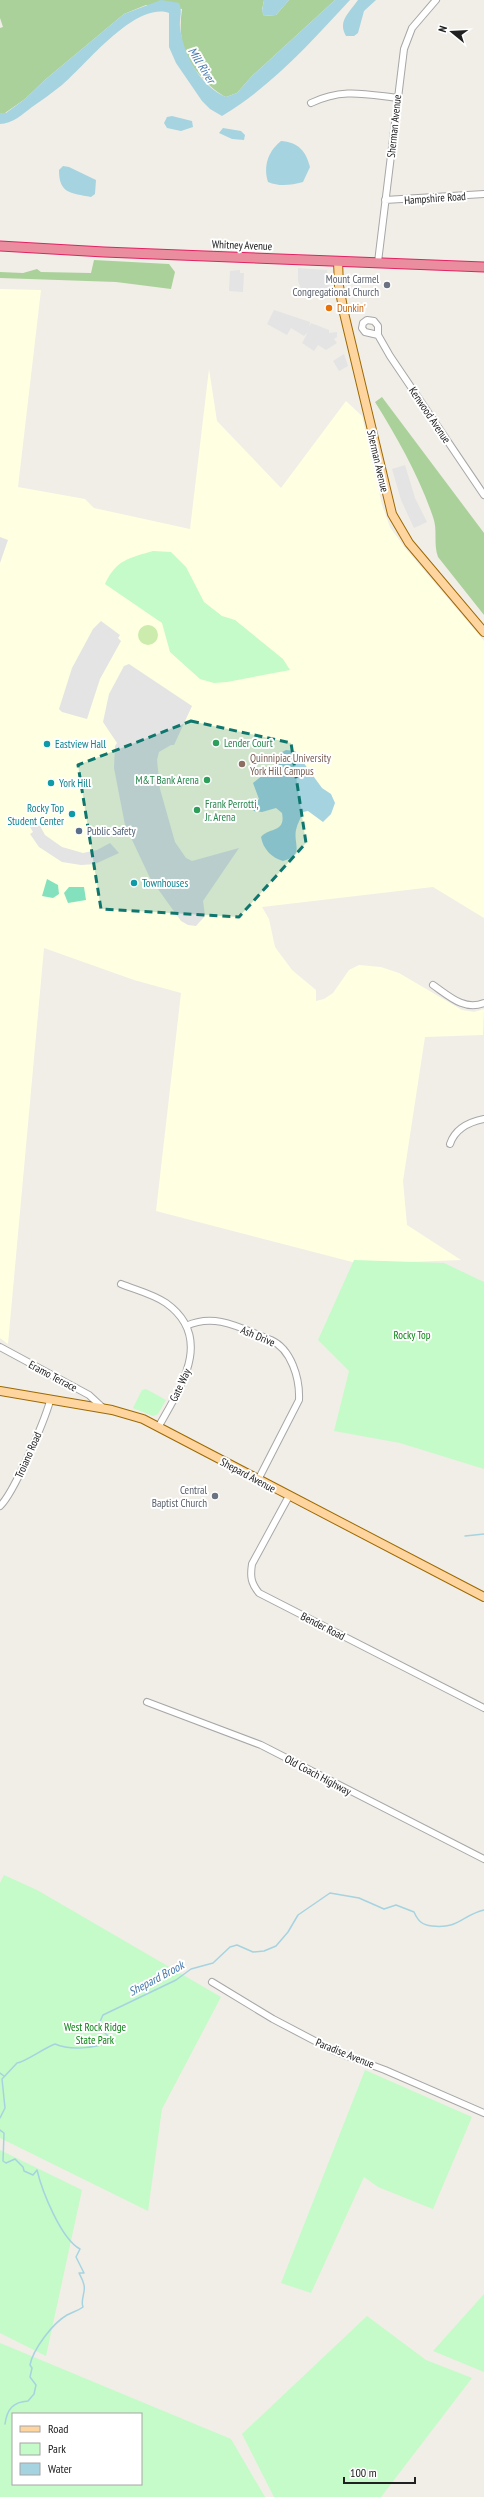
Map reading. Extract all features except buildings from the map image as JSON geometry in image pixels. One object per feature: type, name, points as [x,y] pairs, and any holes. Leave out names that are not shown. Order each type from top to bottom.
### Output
[{"type":"highway","name":"Whitney Avenue","points":[[0,246],[104,252],[484,267]]},
{"type":"main road","name":"Sherman Avenue","points":[[338,261],[339,286],[387,499],[397,524],[421,558],[484,632]]},
{"type":"main road","name":"Shepard Avenue","points":[[0,1391],[50,1401],[103,1408],[131,1414],[159,1426],[258,1480],[484,1597]]},
{"type":"street","name":"Sherman Avenue","points":[[378,262],[402,59],[408,37],[420,16],[436,0]]},
{"type":"street","points":[[310,104],[335,94],[346,92],[398,98]]},
{"type":"street","name":"Hampshire Road","points":[[385,200],[484,194]]},
{"type":"street","name":"Kenwood Avenue","points":[[378,335],[390,356],[484,494]]},
{"type":"street","points":[[433,985],[467,1006],[484,1003]]},
{"type":"street","points":[[450,1144],[458,1131],[470,1124],[484,1119]]},
{"type":"street","name":"Gate Way","points":[[121,1284],[167,1303],[186,1326],[191,1341],[190,1363],[159,1426]]},
{"type":"street","name":"Ash Drive","points":[[186,1326],[202,1320],[219,1321],[278,1343],[287,1354],[299,1391],[298,1400],[258,1480]]},
{"type":"street","name":"Eramo Terrace","points":[[0,1347],[89,1395],[103,1408]]},
{"type":"street","name":"Troiano Road","points":[[0,1506],[10,1494],[50,1401]]},
{"type":"street","name":"Bender Road","points":[[289,1496],[252,1564],[250,1574],[252,1585],[259,1593],[484,1708]]},
{"type":"street","name":"Old Coach Highway","points":[[147,1702],[261,1745],[484,1859]]},
{"type":"street","name":"Paradise Avenue","points":[[212,1982],[273,2019],[334,2051],[385,2070],[484,2113]]},
{"type":"highlighted area","points":[[191,721],[291,743],[306,843],[239,917],[101,909],[78,765]]},
{"type":"shaded area","points":[[298,268],[327,270],[331,295],[312,294],[302,291],[298,281]]},
{"type":"shaded area","points":[[240,270],[240,273],[244,273],[243,292],[229,291],[230,271]]},
{"type":"shaded area","name":"Quinnipiac University York Hill Campus","points":[[0,289],[41,290],[18,487],[85,499],[94,508],[190,529],[209,369],[217,421],[281,488],[346,401],[362,416],[382,505],[390,527],[405,548],[484,641],[484,918],[433,887],[262,907],[269,919],[275,947],[292,970],[316,990],[316,1001],[324,999],[333,993],[349,970],[359,965],[381,967],[399,973],[462,1010],[474,1012],[484,1009],[483,1035],[425,1037],[403,1181],[407,1225],[461,1260],[360,1264],[156,1211],[181,993],[134,980],[44,948],[8,1344],[0,1338]]},
{"type":"shaded area","points":[[274,310],[310,322],[309,327],[311,323],[329,330],[329,333],[337,332],[337,337],[334,339],[337,343],[326,350],[318,345],[314,351],[302,343],[308,332],[304,336],[291,328],[287,335],[267,324]]},
{"type":"shaded area","points":[[344,354],[348,366],[339,371],[333,361]]},
{"type":"shaded area","points":[[405,465],[415,498],[427,522],[414,528],[401,500],[392,469]]},
{"type":"shaded area","points":[[0,537],[8,540],[0,563]]},
{"type":"shaded area","points":[[101,621],[120,635],[118,638],[121,641],[100,679],[87,719],[62,712],[59,709],[72,668],[93,629]]},
{"type":"shaded area","points":[[129,664],[192,706],[174,745],[171,745],[159,752],[157,760],[160,789],[175,842],[186,858],[192,861],[239,848],[203,901],[205,916],[196,926],[188,925],[181,921],[150,878],[125,825],[114,768],[115,746],[117,743],[103,722],[109,694],[124,666]]},
{"type":"shaded area","points":[[38,822],[45,835],[62,847],[83,853],[97,850],[110,843],[119,853],[95,864],[81,865],[62,862],[39,847],[30,834],[33,832],[30,827]]},
{"type":"green space","points":[[0,0],[264,0],[262,10],[264,16],[276,15],[289,0],[335,0],[252,76],[237,93],[226,97],[220,94],[201,77],[186,55],[181,34],[182,9],[146,5],[124,14],[46,79],[25,99],[5,113],[0,113],[0,28],[3,27],[0,18]]},
{"type":"green space","points":[[94,260],[169,264],[175,272],[171,289],[116,282],[0,278],[0,272],[23,273],[37,269],[41,272],[91,273]]},
{"type":"green space","points":[[382,397],[484,533],[484,615],[438,557],[433,517],[407,458],[375,402]]},
{"type":"green space","points":[[153,551],[171,552],[186,567],[204,602],[222,616],[235,620],[283,659],[290,670],[227,682],[214,683],[200,679],[170,652],[162,623],[105,584],[109,576],[124,561]]},
{"type":"green space","points":[[148,625],[155,628],[158,635],[155,642],[148,645],[141,642],[138,635],[141,628]]},
{"type":"green space","points":[[47,879],[58,885],[59,894],[53,898],[42,896]]},
{"type":"green space","points":[[69,887],[84,887],[86,900],[68,903],[64,893]]},
{"type":"green space","name":"Rocky Top","points":[[354,1260],[444,1263],[484,1282],[484,1469],[400,1443],[334,1431],[349,1371],[318,1340]]},
{"type":"green space","points":[[146,1389],[166,1400],[158,1414],[153,1416],[133,1408],[142,1390]]},
{"type":"green space","name":"West Rock Ridge State Park","points":[[4,1875],[37,1890],[221,1997],[162,2109],[148,2211],[0,2138],[0,1883]]},
{"type":"green space","points":[[365,2070],[472,2117],[433,2209],[378,2187],[364,2177],[311,2293],[281,2283]]},
{"type":"green space","points":[[0,2150],[82,2190],[46,2356],[0,2333]]},
{"type":"green space","points":[[484,2294],[484,2372],[433,2351]]},
{"type":"green space","points":[[367,2316],[426,2360],[472,2378],[381,2497],[274,2497],[242,2434]]},
{"type":"green space","points":[[0,2343],[231,2439],[265,2497],[0,2497]]},
{"type":"water","points":[[161,0],[179,3],[181,9],[180,24],[182,37],[194,68],[208,85],[226,97],[237,93],[252,76],[335,0],[350,0],[306,47],[274,77],[258,91],[222,116],[210,109],[202,101],[176,63],[169,47],[169,13],[156,12],[141,17],[126,25],[111,37],[58,88],[17,118],[4,124],[0,124],[0,113],[6,113],[25,99],[46,79],[124,14]]},
{"type":"water","points":[[264,0],[289,0],[276,15],[264,16],[262,11]]},
{"type":"water","points":[[358,0],[376,0],[364,11],[358,33],[354,36],[346,36],[343,26],[344,21]]},
{"type":"water","points":[[172,116],[192,121],[193,127],[181,131],[167,128],[164,123],[167,117]]},
{"type":"water","points":[[223,128],[241,131],[245,135],[244,140],[232,139],[219,133]]},
{"type":"water","points":[[281,141],[297,145],[304,152],[310,167],[303,182],[277,185],[268,182],[266,165],[270,154]]},
{"type":"water","points":[[63,166],[69,167],[96,180],[95,194],[91,197],[72,193],[64,188],[61,184],[59,170]]},
{"type":"water","points":[[286,750],[295,751],[322,788],[331,794],[335,803],[331,814],[323,822],[308,811],[303,812],[295,835],[297,848],[296,852],[290,859],[283,861],[275,858],[266,849],[261,837],[282,824],[282,813],[276,808],[262,812],[254,811],[251,807],[259,799],[253,783],[280,761],[282,752]]},
{"type":"waterway","points":[[465,1536],[484,1534]]},
{"type":"waterway","name":"Shepard Brook","points":[[0,2118],[5,2108],[2,2079],[17,2063],[55,2044],[82,2048],[110,2042],[108,2036],[98,2026],[103,2015],[176,1980],[191,1969],[213,1963],[230,1947],[237,1945],[253,1952],[264,1951],[276,1946],[288,1932],[298,1915],[330,1893],[359,1898],[384,1909],[396,1905],[414,1912],[421,1922],[432,1926],[455,1924],[477,1912],[484,1910]]},
{"type":"waterway","name":"Shepard Brook","points":[[0,2073],[4,2076]]},
{"type":"waterway","name":"Shepard Brook","points":[[0,2130],[4,2133],[3,2161],[6,2163],[15,2159],[23,2167],[24,2171],[33,2175],[37,2170],[53,2214],[66,2235],[73,2244],[80,2249],[76,2257],[84,2273],[79,2273],[84,2288],[82,2302],[83,2307],[67,2315],[56,2324],[39,2344],[30,2365],[32,2368],[30,2377],[36,2385],[34,2394],[28,2401],[18,2403],[9,2410],[5,2424]]},
{"type":"place","name":"Mount Carmel Congregational Church","points":[[387,285]]},
{"type":"place","name":"Dunkin'","points":[[329,308]]},
{"type":"place","name":"Lender Court","points":[[216,743]]},
{"type":"place","name":"Eastview Hall","points":[[47,744]]},
{"type":"place","name":"Quinnipiac University York Hill Campus","points":[[242,764]]},
{"type":"place","name":"M&T Bank Arena","points":[[207,780]]},
{"type":"place","name":"York Hill","points":[[51,783]]},
{"type":"place","name":"Frank Perrotti, Jr. Arena","points":[[197,810]]},
{"type":"place","name":"Rocky Top Student Center","points":[[72,814]]},
{"type":"place","name":"Public Safety","points":[[79,831]]},
{"type":"place","name":"Townhouses","points":[[134,883]]},
{"type":"place","name":"Central Baptist Church","points":[[215,1496]]},
{"type":"water label","name":"Mill River","points":[[202,65]]}]
